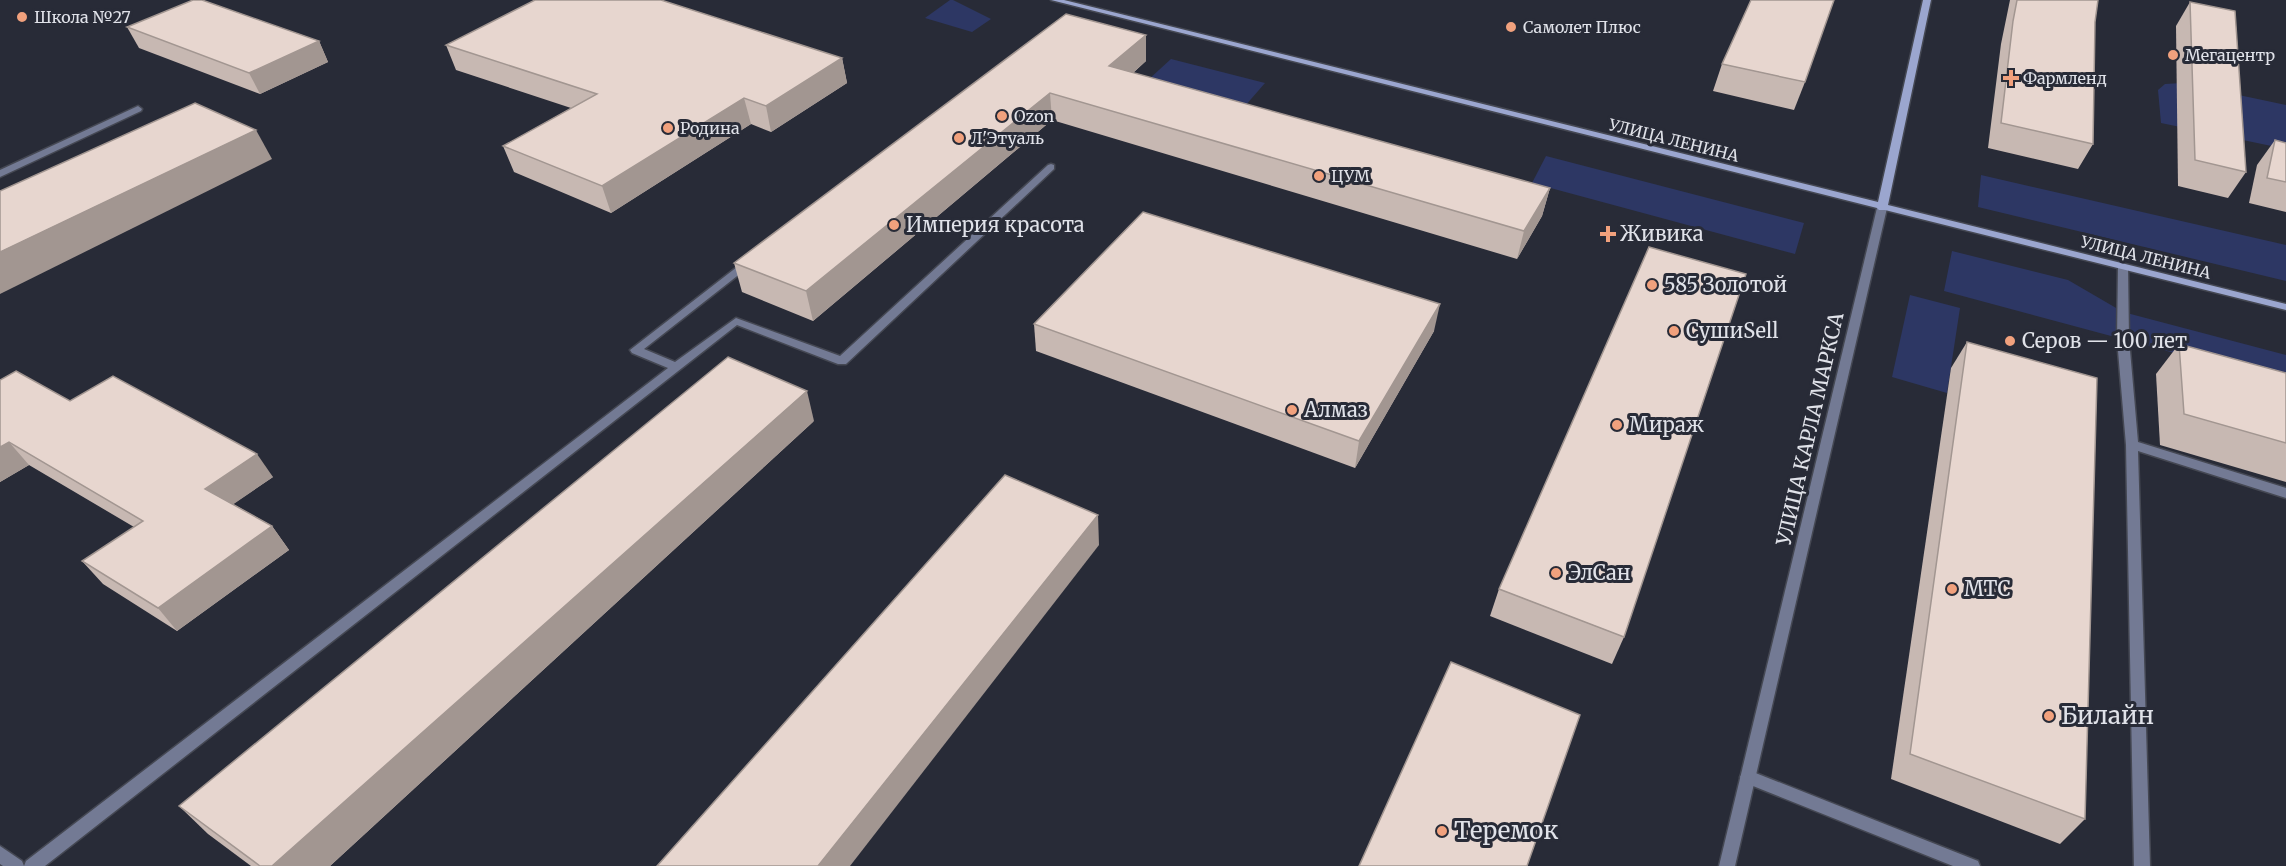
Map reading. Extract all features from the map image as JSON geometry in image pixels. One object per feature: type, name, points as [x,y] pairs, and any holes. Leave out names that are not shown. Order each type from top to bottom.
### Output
[{"type":"main road","name":"УЛИЦА ЛЕНИНА","points":[[1055,0],[2286,307]]},
{"type":"main road","name":"УЛИЦА КАРЛА МАРКСА","points":[[1882,208],[1927,0]]},
{"type":"street","points":[[0,174],[138,109]]},
{"type":"street","points":[[32,866],[736,321],[842,361],[1051,167]]},
{"type":"street","name":"УЛИЦА КАРЛА МАРКСА","points":[[1727,866],[1882,208]]},
{"type":"street","points":[[676,367],[636,350],[757,256]]},
{"type":"street","points":[[2123,267],[2123,339],[2132,445],[2142,866]]},
{"type":"street","points":[[2132,445],[2286,493]]},
{"type":"street","points":[[1748,777],[1972,866]]},
{"type":"street","points":[[0,854],[16,866]]},
{"type":"shaded area","points":[[950,0],[991,19],[972,32],[925,18]]},
{"type":"shaded area","points":[[1171,59],[1265,83],[1245,106],[1148,80]]},
{"type":"shaded area","points":[[2182,83],[2286,105],[2286,149],[2161,123],[2158,90],[2165,84]]},
{"type":"shaded area","points":[[1546,156],[1804,223],[1795,254],[1532,183]]},
{"type":"shaded area","points":[[1981,175],[2286,245],[2286,281],[1978,207]]},
{"type":"shaded area","points":[[1952,251],[2068,280],[2123,312],[2286,355],[2286,383],[1944,291]]},
{"type":"shaded area","points":[[1910,295],[1960,308],[1947,393],[1892,377]]},
{"type":"building","points":[[193,0],[202,0],[319,41],[249,73],[127,27]]},
{"type":"building","points":[[535,0],[661,0],[842,58],[766,106],[744,98],[602,186],[503,146],[597,94],[446,45]]},
{"type":"building","points":[[1751,0],[1834,0],[1805,82],[1722,64]]},
{"type":"building","points":[[2017,0],[2098,0],[2095,22],[2093,144],[2001,123]]},
{"type":"building","points":[[2190,2],[2235,11],[2246,172],[2195,160]]},
{"type":"building","points":[[1066,14],[1146,35],[1109,66],[1550,188],[1524,231],[1050,93],[806,291],[734,263]]},
{"type":"building","points":[[195,103],[256,130],[0,252],[0,191]]},
{"type":"building","points":[[2275,140],[2286,143],[2286,182],[2267,178]]},
{"type":"building","name":"Алмаз","points":[[1143,212],[1440,304],[1359,441],[1034,324]]},
{"type":"building","points":[[1649,247],[1746,274],[1624,637],[1499,589]]},
{"type":"building","points":[[1967,342],[2097,378],[2085,819],[1910,754]]},
{"type":"building","points":[[2179,344],[2286,373],[2286,443],[2184,414]]},
{"type":"building","points":[[728,357],[807,391],[272,866],[260,866],[179,806]]},
{"type":"building","points":[[16,371],[70,401],[113,376],[257,454],[205,489],[272,526],[158,608],[82,561],[143,521],[9,442],[0,447],[0,380]]},
{"type":"building","points":[[1005,475],[1098,515],[818,866],[657,866]]},
{"type":"building","points":[[1451,662],[1580,715],[1527,866],[1359,866]]},
{"type":"place","name":"Школа №27","points":[[22,17]]},
{"type":"place","name":"Самолет Плюс","points":[[1511,27]]},
{"type":"place","name":"Мегацентр","points":[[2173,55]]},
{"type":"place","name":"Фармленд","points":[[2011,78]]},
{"type":"place","name":"Ozon","points":[[1002,116]]},
{"type":"place","name":"Родина","points":[[668,128]]},
{"type":"place","name":"Л'Этуаль","points":[[959,138]]},
{"type":"place","name":"ЦУМ","points":[[1319,176]]},
{"type":"place","name":"Империя красота","points":[[894,225]]},
{"type":"place","name":"Живика","points":[[1608,234]]},
{"type":"place","name":"585 Золотой","points":[[1652,285]]},
{"type":"place","name":"СушиSell","points":[[1674,331]]},
{"type":"place","name":"Серов — 100 лет","points":[[2010,341]]},
{"type":"place","name":"Алмаз","points":[[1292,410]]},
{"type":"place","name":"Мираж","points":[[1617,425]]},
{"type":"place","name":"ЭлСан","points":[[1556,573]]},
{"type":"place","name":"МТС","points":[[1952,589]]},
{"type":"place","name":"Билайн","points":[[2049,716]]},
{"type":"place","name":"Теремок","points":[[1442,831]]}]
